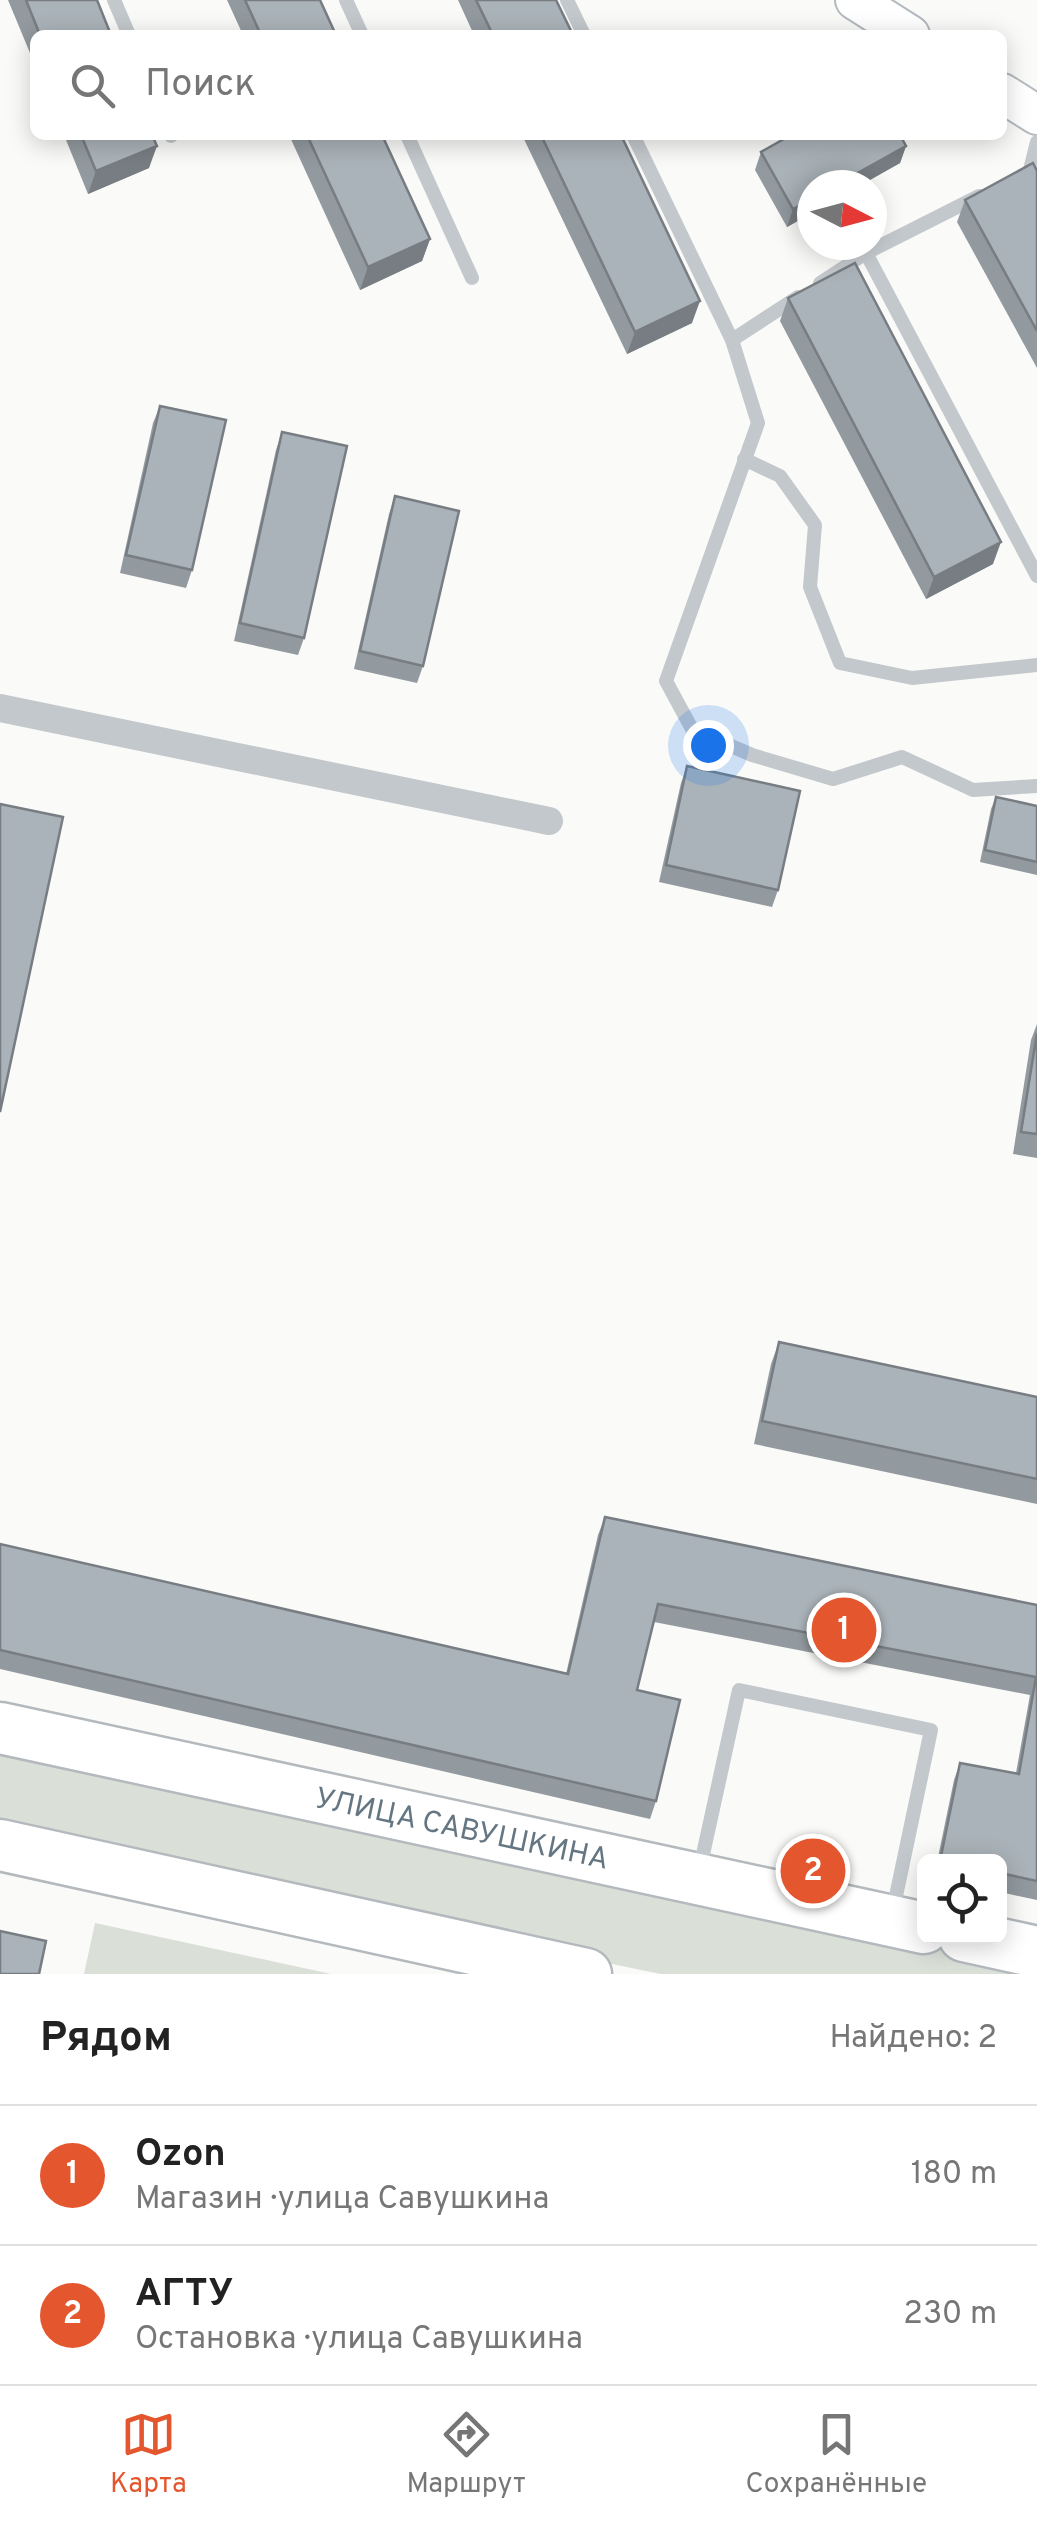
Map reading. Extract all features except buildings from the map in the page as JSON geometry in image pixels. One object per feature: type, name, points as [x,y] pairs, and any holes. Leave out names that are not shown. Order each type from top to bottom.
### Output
[{"type":"highway","name":"УЛИЦА САВУШКИНА","points":[[0,1728],[907,1924]]},
{"type":"highway","points":[[0,1845],[586,1974]]},
{"type":"highway","points":[[1000,1944],[1037,1952]]},
{"type":"street","points":[[855,0],[902,30]]},
{"type":"street","points":[[1007,96],[1037,116]]},
{"type":"street","points":[[0,708],[549,822]]},
{"type":"lane","points":[[114,0],[127,30]]},
{"type":"lane","points":[[346,0],[360,30]]},
{"type":"lane","points":[[568,0],[582,30]]},
{"type":"lane","points":[[410,140],[472,278]]},
{"type":"lane","points":[[635,140],[732,340],[758,423],[666,681],[692,729],[752,755],[833,779],[902,757],[973,790],[1037,786]]},
{"type":"lane","points":[[1013,178],[1033,175],[1037,142]]},
{"type":"lane","points":[[887,242],[997,186]]},
{"type":"lane","points":[[732,340],[855,260]]},
{"type":"lane","points":[[870,260],[1037,576]]},
{"type":"lane","points":[[744,459],[780,476],[815,525],[810,587],[840,663],[912,678],[1037,665]]},
{"type":"lane","points":[[697,1879],[740,1690],[932,1730],[907,1924]]},
{"type":"shaded area","points":[[0,1730],[917,1931],[917,1944],[954,1944],[1037,1974],[661,1974],[0,1839]]},
{"type":"shaded area","points":[[95,1923],[331,1974],[84,1974]]},
{"type":"place","name":"Ozon","points":[[844,1630]]},
{"type":"place","name":"АГТУ","points":[[813,1871]]}]
